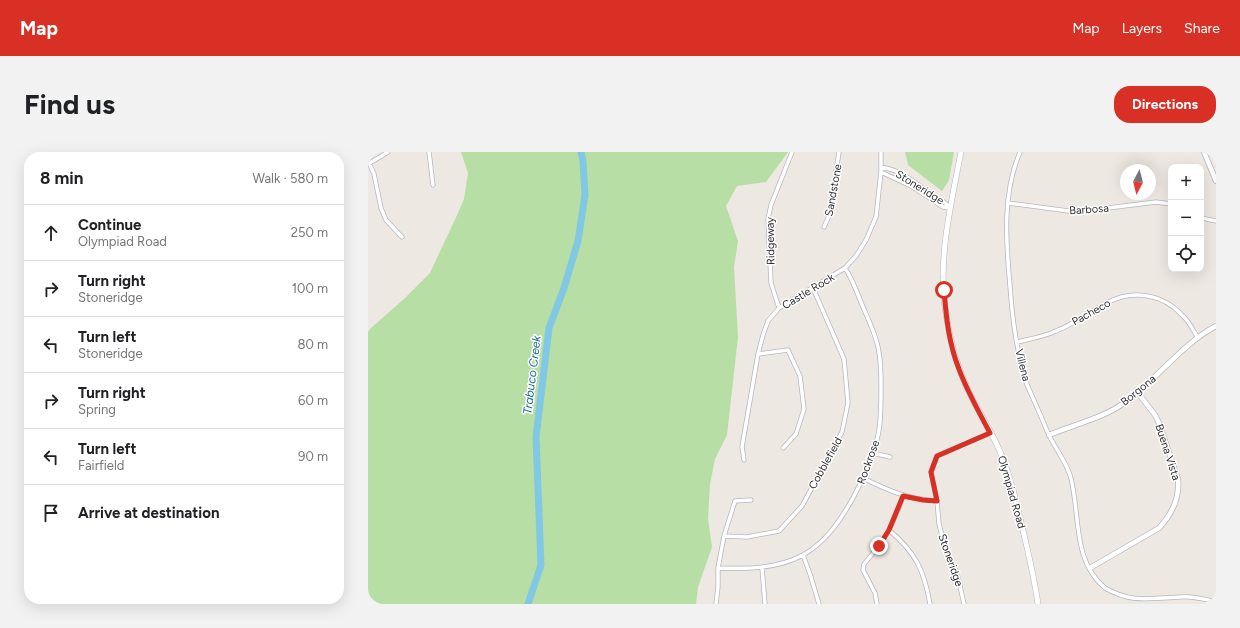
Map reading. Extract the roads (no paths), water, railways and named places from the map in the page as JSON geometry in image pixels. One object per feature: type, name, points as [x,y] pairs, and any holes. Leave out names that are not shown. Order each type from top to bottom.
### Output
[{"type":"main road","name":"Olympiad Road","points":[[961,152],[950,208],[944,252],[945,312],[951,345],[959,369],[969,393],[1001,452],[1009,474],[1034,576],[1038,604]]},
{"type":"street","points":[[388,152],[368,164],[374,174],[381,208],[386,220],[402,237]]},
{"type":"street","points":[[429,152],[433,185]]},
{"type":"street","name":"Ridgeway","points":[[779,308],[771,283],[768,219],[792,152]]},
{"type":"street","name":"Sandstone","points":[[824,227],[829,216],[839,152]]},
{"type":"street","name":"Castle Rock","points":[[744,460],[742,447],[762,334],[768,321],[779,308],[845,268],[856,256],[866,240],[876,217],[881,170],[881,152]]},
{"type":"street","name":"Villena","points":[[1020,152],[1014,169],[1008,203],[1006,230],[1013,319],[1026,382],[1049,435],[1069,474],[1080,543],[1085,557],[1100,583],[1117,596],[1130,601],[1143,602],[1180,597],[1196,598],[1216,602]]},
{"type":"street","points":[[1204,152],[1216,181]]},
{"type":"street","name":"Stoneridge","points":[[881,170],[896,171],[903,174],[935,197],[945,202],[950,208]]},
{"type":"street","name":"Stoneridge","points":[[881,170],[911,186],[943,207],[950,208]]},
{"type":"street","points":[[894,178],[896,171]]},
{"type":"street","points":[[933,201],[935,197]]},
{"type":"street","name":"Barbosa","points":[[1008,203],[1076,212],[1148,203],[1168,204]]},
{"type":"street","points":[[1204,218],[1216,221]]},
{"type":"street","name":"Rockrose","points":[[718,568],[762,568],[783,563],[803,555],[824,540],[834,529],[864,478],[873,453],[880,423],[880,356],[872,328],[851,277],[845,268]]},
{"type":"street","name":"Cobblefield","points":[[724,536],[747,537],[779,531],[802,506],[842,432],[848,402],[844,359],[813,288]]},
{"type":"street","name":"Pacheco","points":[[1017,342],[1056,331],[1107,302],[1123,296],[1133,295],[1155,297],[1170,304],[1184,316],[1198,338]]},
{"type":"street","name":"Borgona","points":[[1049,435],[1113,410],[1138,393],[1198,338],[1216,326]]},
{"type":"street","points":[[758,354],[788,350],[800,376],[804,409],[796,434],[783,448]]},
{"type":"street","name":"Buena Vista","points":[[1090,568],[1159,528],[1168,519],[1178,498],[1178,479],[1162,431],[1155,415],[1138,393]]},
{"type":"street","name":"Stoneridge","points":[[964,604],[958,573],[945,547],[939,524],[937,501],[931,472],[937,456],[990,433]]},
{"type":"street","points":[[873,453],[890,457]]},
{"type":"street","points":[[864,478],[903,496],[937,501]]},
{"type":"street","points":[[877,604],[875,593],[863,570],[864,564],[879,546],[889,530],[903,496]]},
{"type":"street","points":[[716,604],[718,568],[724,536],[735,501],[752,500]]},
{"type":"street","points":[[889,530],[906,545],[914,556],[924,575],[928,588],[930,604]]},
{"type":"street","points":[[803,555],[819,604]]},
{"type":"street","points":[[762,568],[765,604]]},
{"type":"waterway","name":"Trabuco Creek","points":[[528,604],[541,565],[536,437],[549,328],[564,288],[578,241],[585,195],[581,152]]}]
